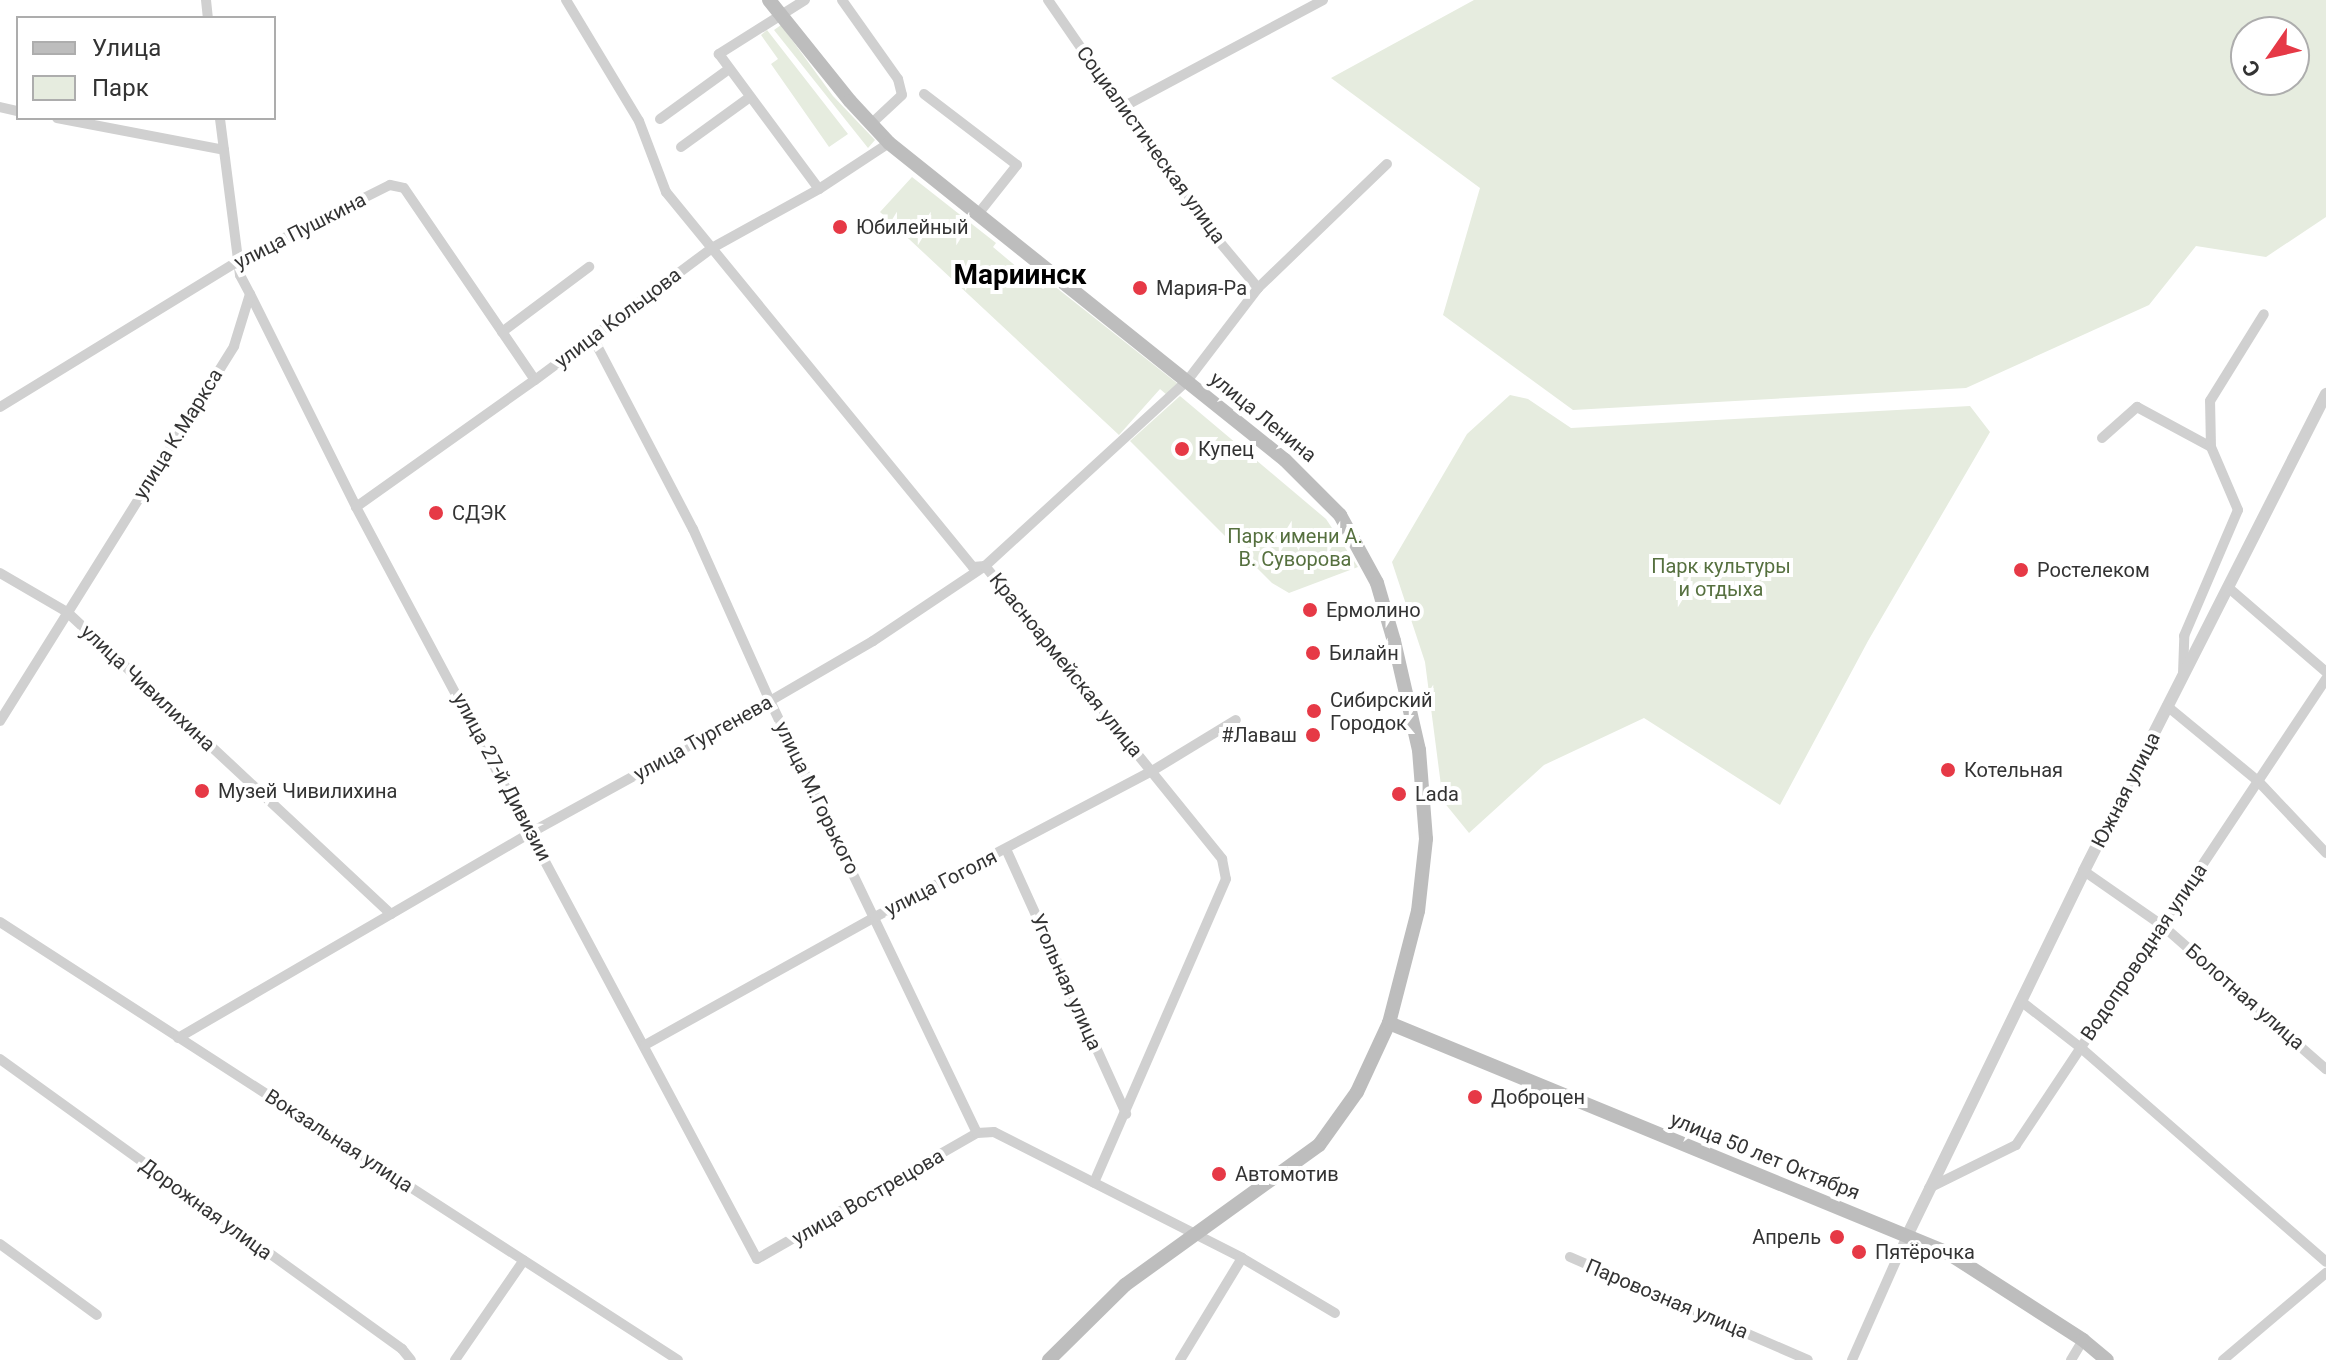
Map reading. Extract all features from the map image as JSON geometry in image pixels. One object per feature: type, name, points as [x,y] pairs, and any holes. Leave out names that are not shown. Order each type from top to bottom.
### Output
[{"type":"main road","name":"улица Ленина","points":[[769,0],[889,143],[1312,484],[1340,515],[1362,550],[1381,596],[1419,750],[1426,839],[1418,911],[1389,1023],[1357,1092],[1319,1145],[1125,1285],[1049,1360]]},
{"type":"main road","name":"улица 50 лет Октября","points":[[1389,1023],[1948,1253],[2083,1340],[2107,1360]]},
{"type":"street","name":"Красноармейская улица","points":[[566,0],[639,121],[666,192],[973,567],[985,566],[1222,859],[1226,879],[1094,1183]]},
{"type":"street","points":[[805,0],[719,54],[819,189]]},
{"type":"street","points":[[842,0],[898,79],[902,95],[871,124]]},
{"type":"street","name":"Социалистическая улица","points":[[1048,0],[1192,209],[1258,288]]},
{"type":"street","points":[[1121,108],[1323,0]]},
{"type":"street","points":[[660,119],[729,69]]},
{"type":"street","points":[[924,94],[1017,165],[978,214]]},
{"type":"street","points":[[681,147],[750,97]]},
{"type":"street","points":[[67,120],[224,150]]},
{"type":"street","points":[[220,120],[240,275],[250,294]]},
{"type":"street","name":"улица Кольцова","points":[[356,507],[535,380],[712,248],[819,189],[889,143]]},
{"type":"street","name":"улица Тургенева","points":[[178,1038],[532,832],[873,641],[985,566],[1187,381],[1258,288],[1387,164]]},
{"type":"street","name":"улица Пушкина","points":[[0,407],[238,261],[390,185],[404,188],[535,380]]},
{"type":"street","points":[[502,332],[589,267]]},
{"type":"street","name":"улица 27-й Дивизии","points":[[250,294],[356,507],[757,1259]]},
{"type":"street","name":"улица К.Маркса","points":[[0,721],[234,346],[250,294]]},
{"type":"street","points":[[2183,674],[2184,636],[2238,510],[2211,447],[2210,401],[2264,314]]},
{"type":"street","name":"улица М.Горького","points":[[592,336],[693,529],[770,701],[977,1133]]},
{"type":"street","name":"Южная улица","points":[[1907,1236],[2084,871],[2183,674],[2230,589],[2326,394]]},
{"type":"street","points":[[2102,438],[2137,407],[2211,447]]},
{"type":"street","name":"улица Чивилихина","points":[[0,573],[67,612],[391,914]]},
{"type":"street","points":[[2230,589],[2326,672]]},
{"type":"street","name":"Водопроводная улица","points":[[1929,1188],[2016,1145],[2326,679]]},
{"type":"street","points":[[2167,706],[2258,781],[2326,853]]},
{"type":"street","name":"улица Гоголя","points":[[645,1045],[875,917],[1152,771],[1236,720]]},
{"type":"street","name":"Угольная улица","points":[[1006,849],[1126,1114]]},
{"type":"street","name":"Болотная улица","points":[[2084,871],[2163,926],[2326,1069]]},
{"type":"street","name":"Вокзальная улица","points":[[0,922],[678,1360]]},
{"type":"street","points":[[2022,1002],[2081,1048],[2326,1262]]},
{"type":"street","name":"Дорожная улица","points":[[0,1059],[402,1349],[411,1360]]},
{"type":"street","points":[[977,1133],[994,1132],[1242,1258],[1335,1313]]},
{"type":"street","name":"улица Вострецова","points":[[757,1259],[977,1133]]},
{"type":"street","points":[[1852,1360],[1907,1236]]},
{"type":"street","points":[[0,1244],[97,1315]]},
{"type":"street","name":"Паровозная улица","points":[[1570,1257],[1808,1360]]},
{"type":"street","points":[[1180,1360],[1242,1258]]},
{"type":"street","points":[[455,1360],[524,1260]]},
{"type":"street","points":[[2223,1360],[2326,1273]]},
{"type":"street","points":[[2071,1360],[2083,1340]]},
{"type":"green space","points":[[1474,0],[2326,0],[2326,217],[2266,257],[2196,246],[2149,305],[1966,388],[1573,410],[1443,315],[1480,188],[1331,78]]},
{"type":"green space","points":[[781,25],[833,96],[875,140],[868,148],[774,30]]},
{"type":"green space","points":[[767,30],[848,134],[829,147],[771,64],[778,59],[761,35]]},
{"type":"green space","points":[[912,177],[996,243],[993,247],[1043,289],[1046,287],[1026,271],[1029,266],[1178,384],[1167,395],[1160,389],[1119,435],[880,212]]},
{"type":"green space","name":"Парк культуры и отдыха","points":[[1510,395],[1528,399],[1571,428],[1970,406],[1990,432],[1868,641],[1780,805],[1644,718],[1544,765],[1469,833],[1443,801],[1425,662],[1392,562],[1467,434]]},
{"type":"green space","name":"Парк имени А. В. Суворова","points":[[1180,396],[1326,519],[1358,567],[1289,593],[1272,583],[1130,441]]},
{"type":"place","name":"Юбилейный","points":[[840,227]]},
{"type":"place","name":"Мария-Ра","points":[[1140,288]]},
{"type":"place","name":"Купец","points":[[1182,449]]},
{"type":"place","name":"СДЭК","points":[[436,513]]},
{"type":"place","name":"Ростелеком","points":[[2021,570]]},
{"type":"place","name":"Ермолино","points":[[1310,610]]},
{"type":"place","name":"Билайн","points":[[1313,653]]},
{"type":"place","name":"Сибирский Городок","points":[[1314,711]]},
{"type":"place","name":"#Лаваш","points":[[1313,735]]},
{"type":"place","name":"Котельная","points":[[1948,770]]},
{"type":"place","name":"Музей Чивилихина","points":[[202,791]]},
{"type":"place","name":"Lada","points":[[1399,794]]},
{"type":"place","name":"Доброцен","points":[[1475,1097]]},
{"type":"place","name":"Автомотив","points":[[1219,1174]]},
{"type":"place","name":"Апрель","points":[[1837,1237]]},
{"type":"place","name":"Пятёрочка","points":[[1859,1252]]},
{"type":"district","name":"Мариинск","points":[[1020,275]]}]
